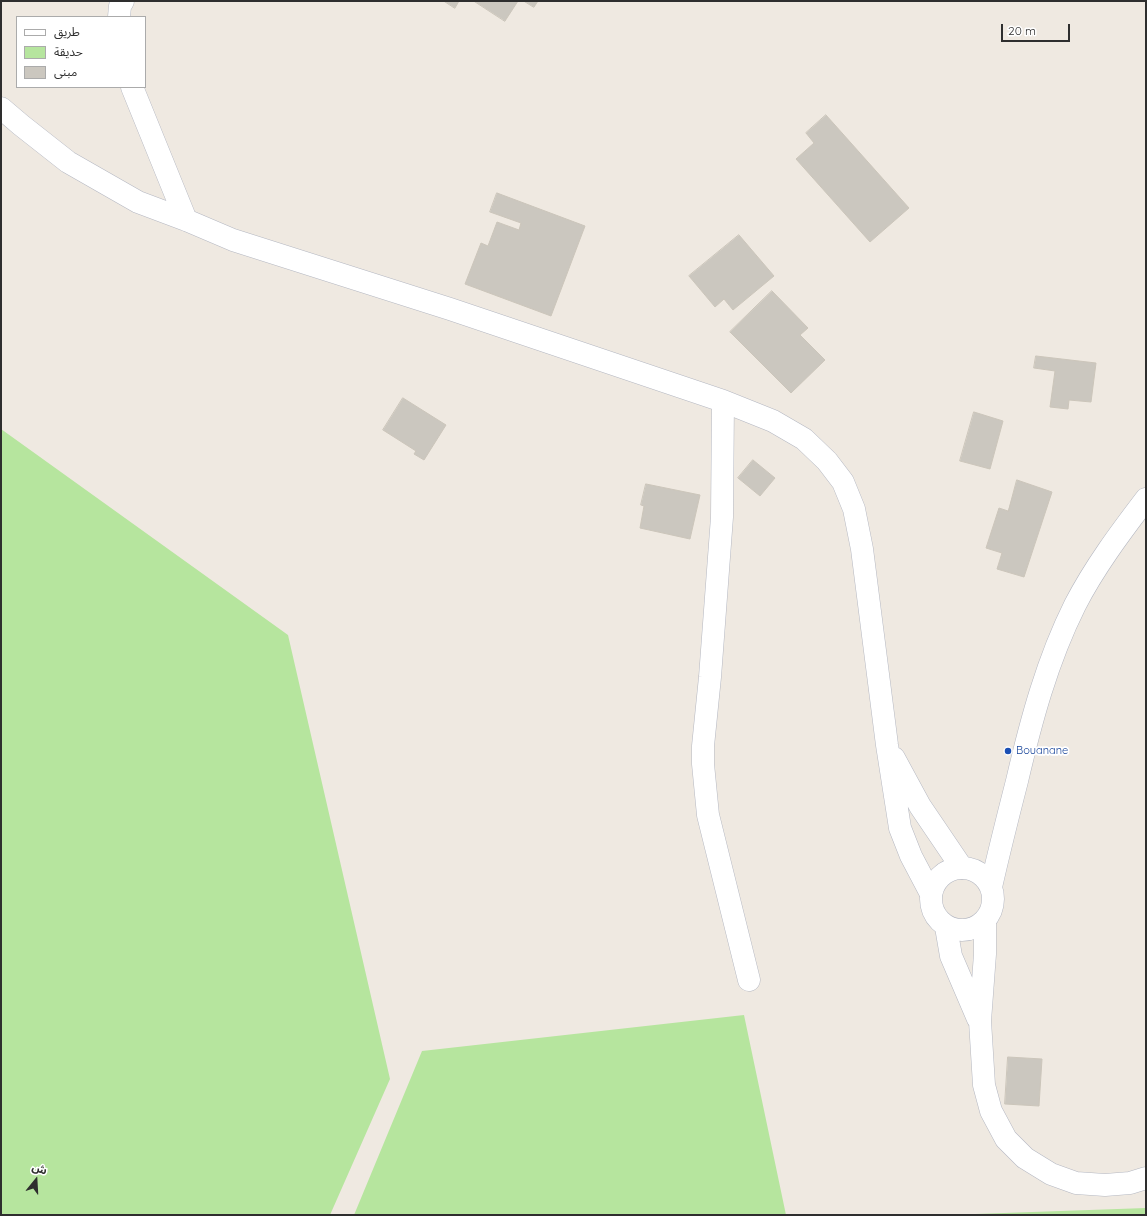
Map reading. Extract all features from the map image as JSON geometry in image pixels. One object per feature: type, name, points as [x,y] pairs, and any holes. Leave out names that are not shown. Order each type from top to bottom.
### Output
[{"type":"street","points":[[119,16],[120,6],[123,1]]},
{"type":"street","points":[[132,88],[186,220]]},
{"type":"street","points":[[1,108],[68,162],[138,202],[233,240],[465,314],[723,401],[773,421],[804,439],[827,461],[843,482],[854,509],[862,549],[886,745],[900,828],[911,856],[931,894],[933,912],[940,922],[946,927],[962,931],[974,928],[985,922],[991,912],[994,900],[991,887],[984,878],[967,869],[920,806],[886,745]]},
{"type":"street","points":[[723,401],[722,517],[703,764],[704,782],[710,821],[749,980]]},
{"type":"street","points":[[991,887],[1028,734],[1047,673],[1058,645],[1086,587],[1119,535],[1146,499]]},
{"type":"street","points":[[931,894],[935,883],[940,877],[950,870],[967,869],[1002,839]]},
{"type":"street","points":[[985,922],[985,954],[980,1022],[984,1085],[991,1111],[1006,1139],[1025,1158],[1051,1174],[1076,1183],[1105,1185],[1130,1183],[1146,1178]]},
{"type":"street","points":[[946,927],[951,956],[980,1022]]},
{"type":"green space","points":[[1,429],[288,635],[390,1079],[330,1215],[1,1215]]},
{"type":"green space","points":[[744,1015],[786,1215],[354,1215],[422,1051]]},
{"type":"green space","points":[[1146,1208],[1146,1215],[947,1215]]},
{"type":"building","points":[[444,1],[459,1],[455,8]]},
{"type":"building","points":[[474,1],[518,1],[505,21]]},
{"type":"building","points":[[524,1],[538,1],[534,7]]},
{"type":"building","points":[[826,115],[909,208],[870,242],[796,159],[814,143],[806,133]]},
{"type":"building","points":[[497,193],[585,226],[551,316],[465,284],[481,243],[488,246],[497,222],[519,230],[521,223],[490,212]]},
{"type":"building","points":[[739,235],[774,276],[733,310],[724,299],[715,307],[689,276]]},
{"type":"building","points":[[772,291],[808,328],[800,335],[825,360],[791,393],[730,332]]},
{"type":"building","points":[[1036,356],[1096,363],[1091,402],[1069,400],[1068,409],[1050,407],[1055,371],[1034,368]]},
{"type":"building","points":[[403,398],[446,425],[424,460],[414,454],[416,451],[383,430]]},
{"type":"building","points":[[974,412],[1003,421],[990,469],[960,461]]},
{"type":"building","points":[[753,460],[775,478],[760,496],[738,478]]},
{"type":"building","points":[[1017,480],[1052,492],[1024,577],[997,569],[1002,553],[986,548],[999,508],[1008,511]]},
{"type":"building","points":[[646,484],[700,495],[690,539],[640,528],[644,506],[641,505]]},
{"type":"building","points":[[1008,1057],[1042,1059],[1039,1106],[1005,1104]]},
{"type":"place","name":"Bouanane","points":[[1008,751]]}]
